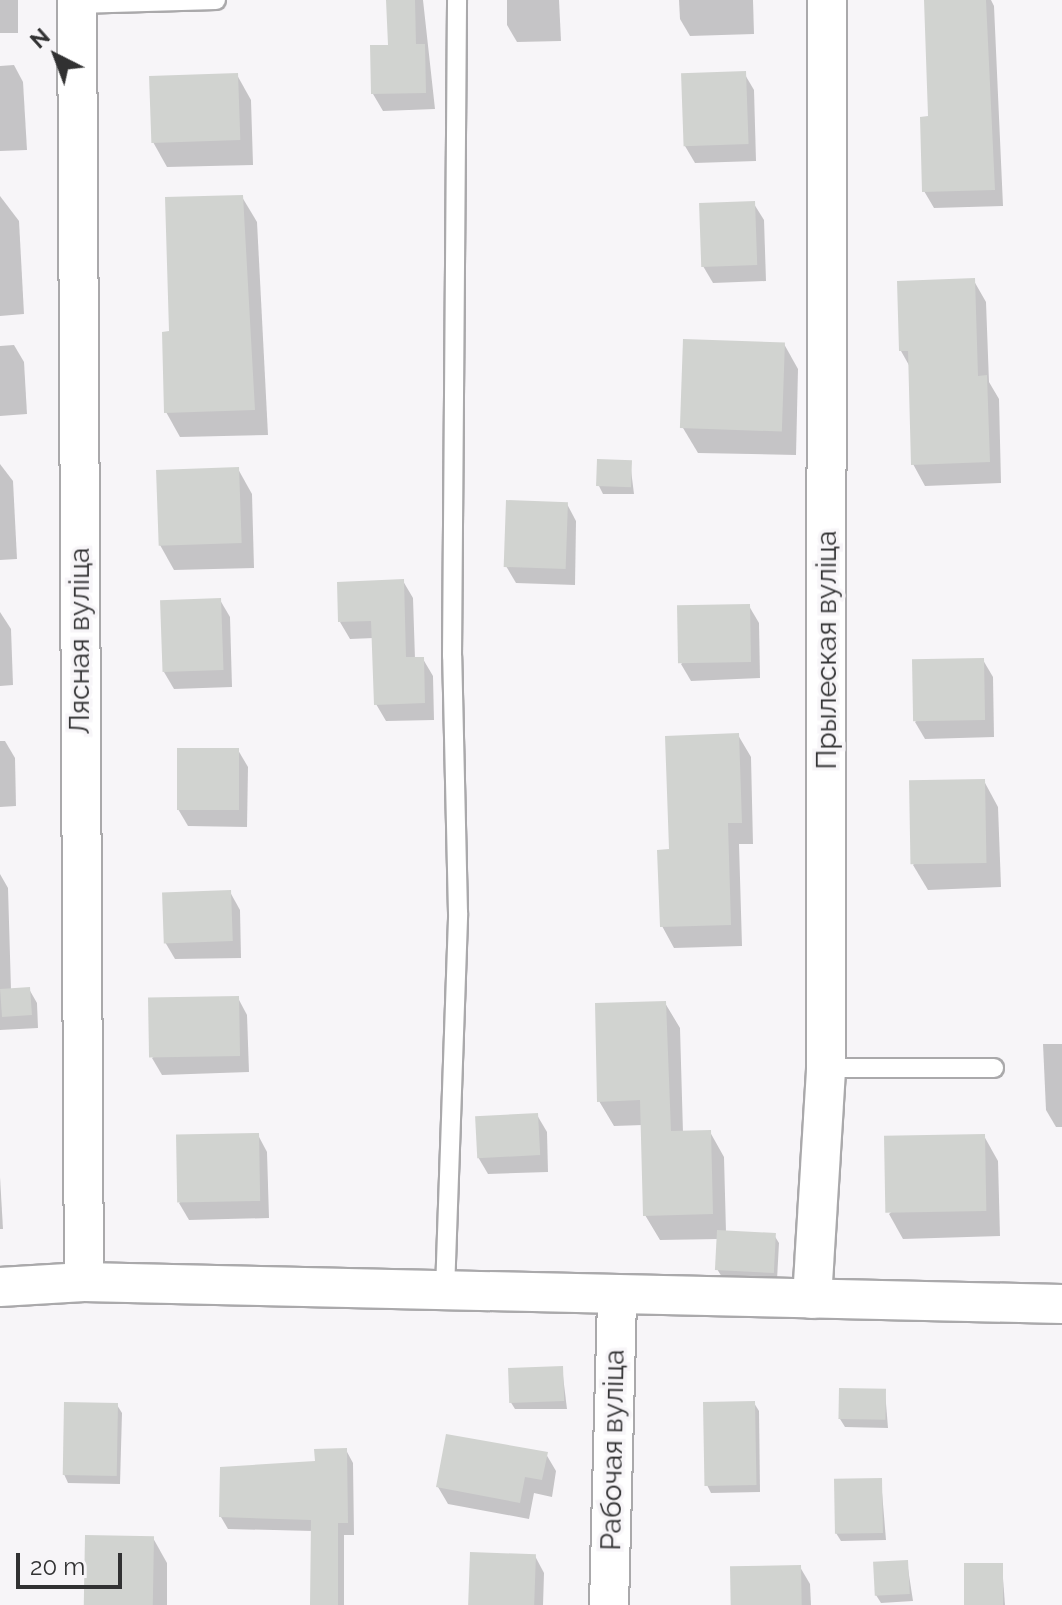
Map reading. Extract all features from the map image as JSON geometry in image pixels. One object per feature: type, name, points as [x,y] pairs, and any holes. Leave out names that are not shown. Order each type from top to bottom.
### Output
[{"type":"street","name":"Прылеская вуліца","points":[[812,1299],[826,1068],[827,0]]},
{"type":"street","name":"Лясная вуліца","points":[[77,2],[84,1282]]},
{"type":"street","points":[[0,1287],[84,1282],[1062,1304]]},
{"type":"street","name":"Рабочая вуліца","points":[[609,1605],[617,1295]]},
{"type":"lane","points":[[77,2],[216,0]]},
{"type":"lane","points":[[445,1291],[458,913],[452,656],[457,0]]},
{"type":"lane","points":[[826,1068],[994,1068]]},
{"type":"building","points":[[386,0],[415,0],[416,44],[425,44],[426,93],[371,94],[370,45],[388,45]]},
{"type":"building","points":[[924,0],[986,0],[995,190],[922,192],[920,117],[928,116]]},
{"type":"building","points":[[746,71],[749,144],[684,146],[681,73]]},
{"type":"building","points":[[238,73],[240,140],[151,143],[149,76]]},
{"type":"building","points":[[243,195],[255,410],[164,413],[162,332],[169,331],[165,197]]},
{"type":"building","points":[[755,201],[757,265],[701,267],[699,203]]},
{"type":"building","points":[[975,278],[978,376],[987,375],[990,462],[911,465],[908,351],[899,351],[897,281]]},
{"type":"building","points":[[683,339],[785,343],[782,432],[680,428]]},
{"type":"building","points":[[597,459],[632,460],[631,487],[596,486]]},
{"type":"building","points":[[239,467],[242,543],[159,546],[156,470]]},
{"type":"building","points":[[506,500],[568,502],[566,569],[504,567]]},
{"type":"building","points":[[404,579],[406,657],[424,657],[425,703],[374,705],[371,621],[338,622],[337,582]]},
{"type":"building","points":[[221,598],[224,670],[163,672],[160,600]]},
{"type":"building","points":[[750,604],[751,662],[678,663],[677,605]]},
{"type":"building","points":[[984,658],[985,720],[913,721],[912,659]]},
{"type":"building","points":[[739,733],[742,823],[728,823],[731,925],[660,927],[657,850],[669,849],[665,736]]},
{"type":"building","points":[[177,748],[239,748],[239,810],[177,810]]},
{"type":"building","points":[[985,779],[986,863],[910,864],[909,780]]},
{"type":"building","points":[[231,890],[233,941],[164,943],[162,892]]},
{"type":"building","points":[[30,987],[32,1015],[2,1017],[0,989]]},
{"type":"building","points":[[239,996],[240,1056],[149,1058],[148,998]]},
{"type":"building","points":[[666,1001],[671,1131],[711,1130],[713,1214],[643,1216],[640,1100],[597,1102],[595,1003]]},
{"type":"building","points":[[538,1113],[540,1155],[477,1158],[475,1116]]},
{"type":"building","points":[[259,1133],[260,1201],[177,1202],[176,1134]]},
{"type":"building","points":[[985,1134],[986,1211],[885,1213],[884,1136]]},
{"type":"building","points":[[717,1230],[776,1233],[774,1273],[715,1270]]},
{"type":"building","points":[[563,1366],[564,1401],[509,1403],[508,1368]]},
{"type":"building","points":[[839,1388],[886,1389],[885,1420],[838,1419]]},
{"type":"building","points":[[755,1401],[756,1485],[704,1486],[703,1402]]},
{"type":"building","points":[[64,1402],[118,1403],[117,1476],[63,1475]]},
{"type":"building","points":[[446,1434],[548,1452],[542,1480],[525,1477],[520,1503],[436,1487]]},
{"type":"building","points":[[347,1448],[348,1523],[338,1523],[338,1605],[310,1605],[311,1520],[219,1517],[220,1467],[315,1461],[314,1449]]},
{"type":"building","points":[[882,1478],[883,1533],[835,1534],[834,1479]]},
{"type":"building","points":[[85,1535],[154,1536],[153,1605],[84,1605]]},
{"type":"building","points":[[470,1552],[536,1554],[534,1605],[468,1605]]},
{"type":"building","points":[[908,1560],[910,1594],[875,1596],[873,1562]]},
{"type":"building","points":[[964,1563],[1003,1563],[1003,1605],[964,1605]]},
{"type":"building","points":[[801,1565],[802,1605],[731,1605],[730,1566]]}]
